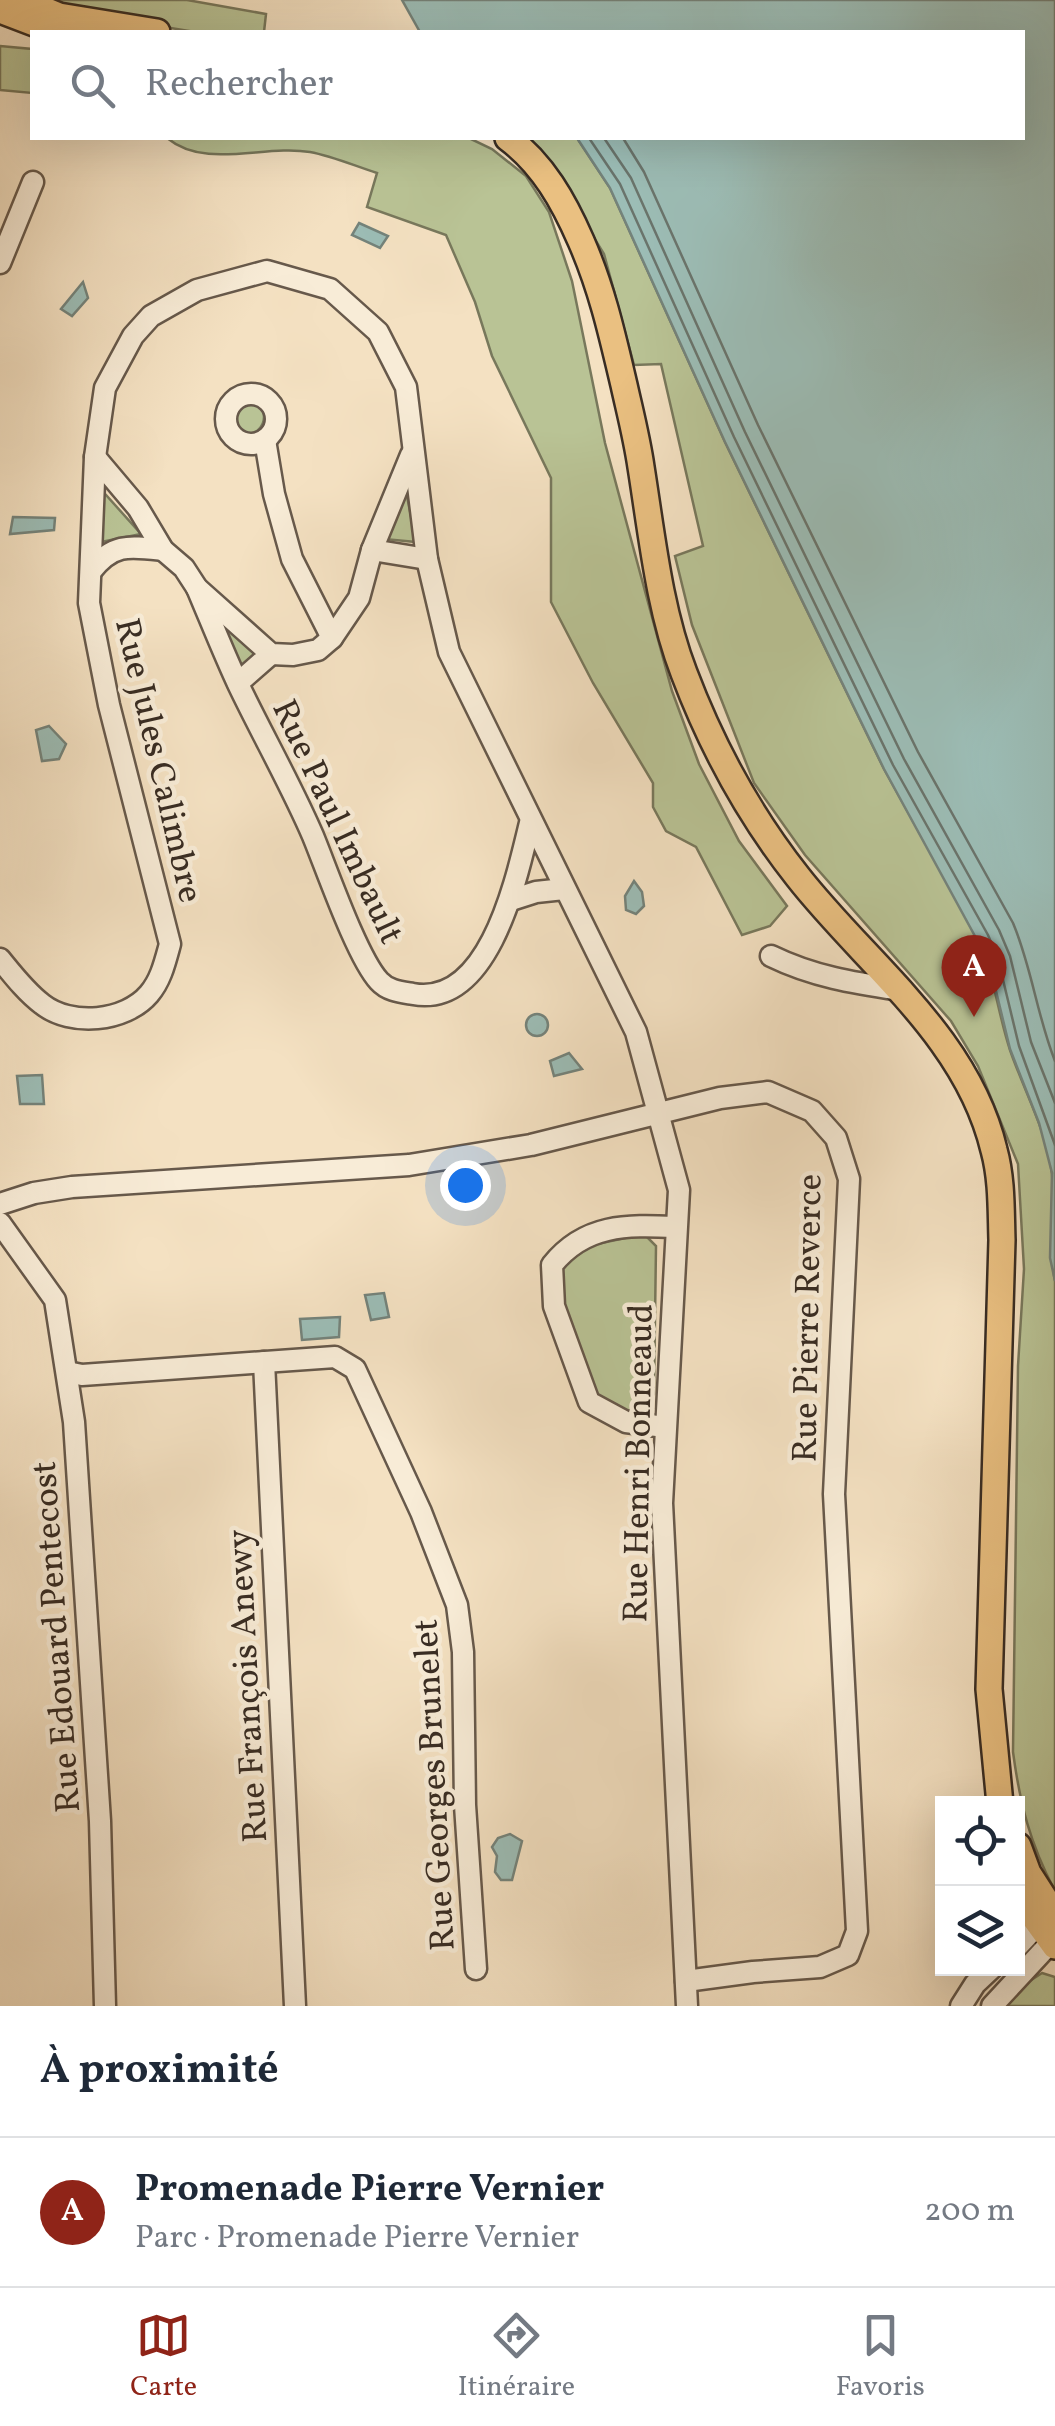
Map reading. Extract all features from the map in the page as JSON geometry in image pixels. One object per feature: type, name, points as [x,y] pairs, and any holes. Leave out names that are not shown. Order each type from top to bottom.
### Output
[{"type":"main road","points":[[0,10],[146,30]]},
{"type":"main road","points":[[23,11],[55,30]]},
{"type":"main road","points":[[510,140],[541,170],[566,206],[608,312],[640,460],[669,630],[720,758],[749,810],[800,880],[902,990],[937,1034],[979,1107],[994,1149],[1001,1192],[1002,1240],[988,1689],[1000,1796]]},
{"type":"main road","points":[[1025,1864],[1051,1930]]},
{"type":"main road","points":[[1025,1902],[1051,1930]]},
{"type":"street","points":[[0,21],[23,11]]},
{"type":"street","points":[[0,263],[33,182]]},
{"type":"street","name":"Rue Jules Calimbre","points":[[0,959],[44,1006],[69,1018],[101,1017],[132,1009],[160,978],[170,944],[109,706],[89,604],[94,457],[105,388],[133,336],[151,316],[197,290],[267,270],[330,289],[378,332],[406,387],[427,559],[449,652],[530,823],[616,990]]},
{"type":"street","points":[[265,440],[274,494],[292,558],[332,638],[360,598],[372,550],[412,454]]},
{"type":"street","name":"Rue Paul Imbault","points":[[94,457],[138,508],[163,550],[184,568],[197,588],[238,684],[378,980],[392,990],[430,998],[451,988],[487,952],[511,900],[530,823]]},
{"type":"street","points":[[91,572],[103,556],[127,546],[163,550]]},
{"type":"street","points":[[372,550],[427,559]]},
{"type":"street","name":"Rue Paul Imbault","points":[[197,588],[271,654],[318,650],[332,638]]},
{"type":"street","name":"Rue Paul Imbault","points":[[238,684],[271,654]]},
{"type":"street","points":[[511,900],[564,888]]},
{"type":"street","points":[[771,956],[799,970],[835,980],[902,990]]},
{"type":"street","name":"Rue Henri Bonneaud","points":[[616,990],[636,1032],[679,1190],[662,1503],[687,2006]]},
{"type":"street","name":"Rue Pierre Reverce","points":[[0,1204],[72,1187],[408,1165],[531,1145],[658,1112],[768,1092],[812,1112],[836,1138],[849,1179],[834,1494],[857,1931],[848,1955],[820,1967],[686,1981]]},
{"type":"street","name":"Rue Edouard Pentecost","points":[[0,1224],[55,1300],[67,1372],[76,1442],[100,1821],[105,2006]]},
{"type":"street","points":[[665,1426],[626,1422],[589,1402],[554,1306],[552,1264],[570,1243],[626,1225],[676,1227]]},
{"type":"street","name":"Rue Georges Brunelet","points":[[67,1372],[336,1356],[356,1369],[421,1512],[457,1605],[463,1652],[465,1805],[476,1969]]},
{"type":"street","name":"Rue François Anewy","points":[[264,1362],[296,2006]]},
{"type":"street","points":[[1025,1943],[1051,1930]]},
{"type":"street","points":[[992,2006],[1051,1930]]},
{"type":"street","points":[[961,2006],[984,1976]]},
{"type":"green space","points":[[44,0],[187,0],[266,14],[264,30],[183,30],[116,19]]},
{"type":"green space","points":[[0,46],[30,49],[30,93],[0,90]]},
{"type":"green space","points":[[170,140],[473,140],[492,149],[526,176],[549,212],[572,281],[605,443],[672,691],[699,764],[739,841],[787,906],[770,926],[742,935],[696,847],[666,831],[653,807],[653,783],[593,683],[551,602],[551,478],[492,356],[475,302],[446,235],[367,207],[377,173],[335,159],[292,150],[217,154],[182,147]]},
{"type":"green space","points":[[527,140],[578,140],[610,188],[725,442],[884,769],[979,940],[1010,1050],[1045,1142],[1052,1174],[1055,1281],[1055,1891],[1027,1823],[1025,1796],[1021,1796],[1013,1752],[1018,1366],[1024,1269],[1018,1164],[978,1066],[951,1021],[805,855],[754,783],[692,625],[675,556],[703,546],[661,364],[634,365],[604,254],[542,153]]},
{"type":"green space","points":[[247,400],[259,405],[264,417],[259,429],[247,434],[235,429],[230,417],[235,405]]},
{"type":"green space","points":[[98,486],[141,534],[96,543]]},
{"type":"green space","points":[[405,486],[416,542],[384,539]]},
{"type":"green space","points":[[204,598],[265,653],[236,677]]},
{"type":"green space","points":[[644,1234],[656,1246],[654,1394],[642,1409],[617,1412],[598,1397],[564,1313],[561,1263],[578,1248]]},
{"type":"green space","points":[[1042,1973],[1055,1977],[1055,2006],[1006,2006],[1019,1988]]},
{"type":"water","points":[[402,0],[1055,0],[1055,1281],[1050,1258],[1052,1173],[1039,1123],[1010,1049],[989,962],[884,769],[725,442],[610,188],[578,140],[1025,140],[1025,30],[419,30]]},
{"type":"water","points":[[359,223],[388,236],[380,248],[352,235]]},
{"type":"water","points":[[83,282],[88,298],[72,316],[61,309]]},
{"type":"water","points":[[13,517],[55,518],[54,530],[10,534]]},
{"type":"water","points":[[49,726],[66,744],[59,759],[42,761],[36,730]]},
{"type":"water","points":[[634,881],[642,892],[644,906],[636,914],[626,910],[625,896]]},
{"type":"water","points":[[537,1014],[545,1017],[545,1033],[537,1036],[529,1033],[526,1025],[529,1017]]},
{"type":"water","points":[[569,1053],[582,1069],[554,1076],[550,1061]]},
{"type":"water","points":[[42,1075],[44,1104],[20,1104],[17,1076]]},
{"type":"water","points":[[384,1293],[389,1317],[371,1320],[365,1295]]},
{"type":"water","points":[[340,1317],[339,1337],[302,1340],[300,1319]]},
{"type":"water","points":[[510,1834],[522,1841],[512,1880],[501,1880],[495,1872],[497,1856],[492,1847],[498,1838]]},
{"type":"place","name":"Promenade Pierre Vernier","points":[[974,1017]]}]
